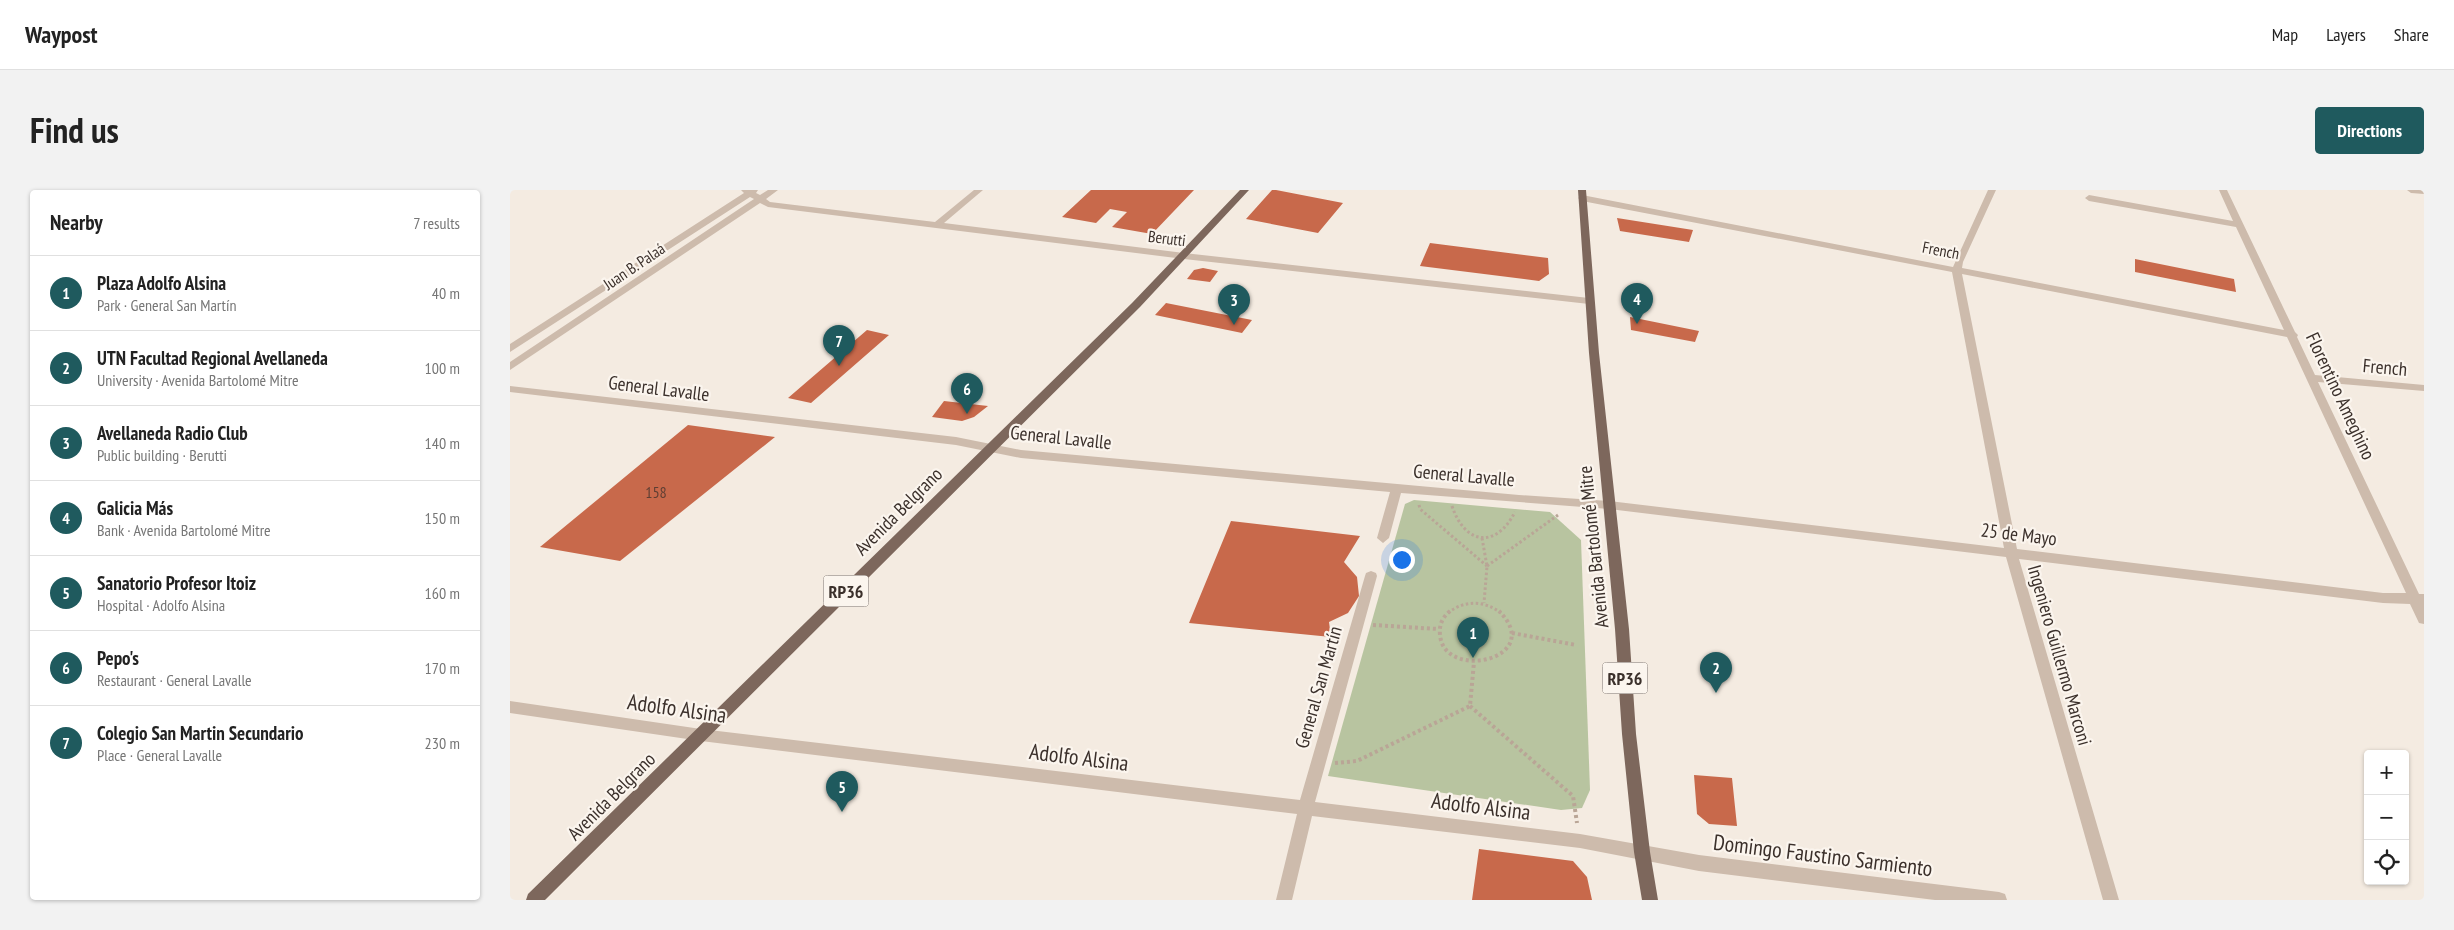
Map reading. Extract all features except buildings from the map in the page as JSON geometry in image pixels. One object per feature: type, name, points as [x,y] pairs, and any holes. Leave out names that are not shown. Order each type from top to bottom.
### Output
[{"type":"main road","name":"Avenida Belgrano","points":[[534,900],[1184,256],[1245,190]]},
{"type":"main road","name":"Avenida Bartolomé Mitre","points":[[1582,194],[1589,301],[1642,852],[1650,900]]},
{"type":"street","name":"Juan B. Palaá","points":[[510,367],[774,190]]},
{"type":"street","points":[[937,224],[979,190]]},
{"type":"street","points":[[1957,270],[1992,190]]},
{"type":"street","name":"Florentino Ameghino","points":[[2222,190],[2419,598],[2424,619]]},
{"type":"street","points":[[2411,190],[2424,191]]},
{"type":"street","name":"Juan B. Palaá","points":[[510,348],[750,191]]},
{"type":"street","name":"Berutti","points":[[750,191],[759,200],[768,204],[1184,256],[1589,301]]},
{"type":"street","name":"French","points":[[1582,194],[2292,335]]},
{"type":"street","points":[[2089,198],[2239,225]]},
{"type":"street","name":"Ingeniero Guillermo Marconi","points":[[1957,270],[2011,552],[2111,900]]},
{"type":"street","name":"French","points":[[2312,378],[2424,388]]},
{"type":"street","name":"General Lavalle","points":[[510,390],[956,440],[1021,454],[1519,499],[1609,505]]},
{"type":"street","points":[[1383,538],[1397,488]]},
{"type":"street","name":"25 de Mayo","points":[[1609,505],[2383,598],[2419,598]]},
{"type":"street","name":"General San Martín","points":[[1284,900],[1316,766],[1370,576]]},
{"type":"street","name":"Adolfo Alsina","points":[[510,707],[701,735],[1580,840],[1642,852]]},
{"type":"street","name":"Domingo Faustino Sarmiento","points":[[1642,852],[1699,863],[2000,900]]},
{"type":"path","points":[[1416,490],[1420,509],[1487,566]]},
{"type":"path","points":[[1453,493],[1452,506],[1458,524],[1466,533],[1482,538],[1499,534],[1507,527],[1519,499]]},
{"type":"path","points":[[1487,566],[1560,513],[1561,502]]},
{"type":"path","points":[[1482,538],[1487,566],[1484,603]]},
{"type":"path","points":[[1484,603],[1501,611],[1507,617],[1512,633],[1510,642],[1497,656],[1474,662],[1462,660],[1443,648],[1438,639],[1440,621],[1453,607],[1463,604],[1484,603]]},
{"type":"path","points":[[1357,624],[1438,629]]},
{"type":"path","points":[[1512,633],[1576,645]]},
{"type":"path","points":[[1470,706],[1474,662]]},
{"type":"path","points":[[1316,766],[1357,760],[1470,706]]},
{"type":"path","points":[[1470,706],[1573,796],[1580,840]]},
{"type":"green space","points":[[1414,500],[1550,512],[1581,540],[1590,790],[1582,808],[1561,810],[1328,776],[1405,504]]},
{"type":"place","name":"Galicia Más","points":[[1637,324]]},
{"type":"place","name":"Avellaneda Radio Club","points":[[1234,325]]},
{"type":"place","name":"Colegio San Martin Secundario","points":[[839,366]]},
{"type":"place","name":"Pepo's","points":[[967,414]]},
{"type":"place","name":"Plaza Adolfo Alsina","points":[[1473,658]]},
{"type":"place","name":"UTN Facultad Regional Avellaneda","points":[[1716,693]]},
{"type":"place","name":"Sanatorio Profesor Itoiz","points":[[842,812]]}]
